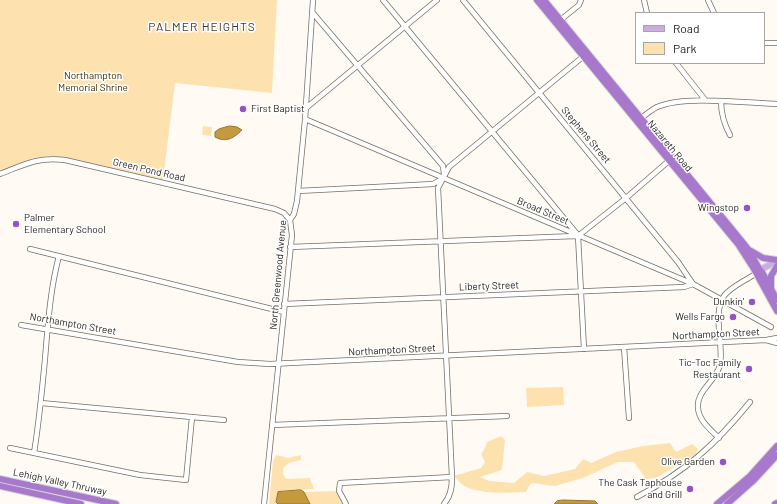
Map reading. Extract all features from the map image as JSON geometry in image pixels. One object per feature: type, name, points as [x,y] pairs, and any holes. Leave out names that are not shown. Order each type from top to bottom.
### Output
[{"type":"highway","name":"Nazareth Road","points":[[537,0],[559,22]]},
{"type":"highway","name":"Nazareth Road","points":[[544,0],[559,22],[639,120],[748,249],[777,300]]},
{"type":"highway","name":"Nazareth Road","points":[[672,159],[760,272],[777,311]]},
{"type":"highway","points":[[748,249],[763,258],[777,260]]},
{"type":"highway","points":[[771,290],[771,276],[777,265]]},
{"type":"highway","points":[[717,504],[750,476],[777,446]]},
{"type":"highway","points":[[727,504],[754,480],[777,455]]},
{"type":"highway","name":"Lehigh Valley Thruway","points":[[0,479],[116,504]]},
{"type":"highway","name":"Lehigh Valley Thruway","points":[[0,486],[81,504]]},
{"type":"main road","points":[[760,272],[777,260]]},
{"type":"main road","points":[[760,272],[777,265]]},
{"type":"street","name":"North Greenwood Avenue","points":[[264,504],[292,230],[290,220],[295,209],[298,191],[305,119],[313,0]]},
{"type":"street","points":[[384,0],[578,236],[584,349]]},
{"type":"street","points":[[306,108],[437,0]]},
{"type":"street","name":"Stephens Street","points":[[463,0],[678,262],[693,284]]},
{"type":"street","points":[[559,22],[579,5],[581,0]]},
{"type":"street","points":[[644,0],[647,12]]},
{"type":"street","points":[[708,0],[714,12]]},
{"type":"street","points":[[298,191],[434,184],[443,178],[444,170],[443,166],[312,12]]},
{"type":"street","points":[[765,43],[777,43]]},
{"type":"street","points":[[444,504],[448,500],[451,491],[452,477],[438,190],[449,167],[586,55]]},
{"type":"street","points":[[677,64],[706,101]]},
{"type":"street","points":[[639,120],[658,107],[670,103],[722,101],[777,104]]},
{"type":"street","points":[[722,101],[722,112],[725,126],[730,135]]},
{"type":"street","name":"Broad Street","points":[[305,119],[693,284],[770,327]]},
{"type":"street","name":"Green Pond Road","points":[[0,174],[23,164],[41,159],[65,160],[275,209],[284,213],[290,220]]},
{"type":"street","points":[[290,247],[578,236],[672,159]]},
{"type":"street","points":[[30,249],[284,312]]},
{"type":"street","points":[[34,453],[41,403],[53,279],[59,256]]},
{"type":"street","points":[[719,438],[702,420],[698,405],[702,394],[718,370],[720,360],[719,312],[722,300],[729,291],[760,272]]},
{"type":"street","name":"Liberty Street","points":[[284,304],[684,287],[693,284]]},
{"type":"street","name":"Northampton Street","points":[[21,325],[238,362],[260,364],[766,340],[776,337]]},
{"type":"street","name":"Northampton Street","points":[[766,340],[777,343]]},
{"type":"street","points":[[624,347],[628,418]]},
{"type":"street","points":[[637,497],[681,471],[700,456],[719,438],[750,402]]},
{"type":"street","points":[[41,403],[224,420]]},
{"type":"street","points":[[272,426],[507,416]]},
{"type":"street","points":[[10,448],[140,475],[186,480],[192,417]]},
{"type":"street","points":[[346,504],[339,491],[340,483],[452,477]]},
{"type":"green space","name":"Northampton Memorial Shrine","points":[[0,0],[277,0],[272,93],[175,83],[163,180],[52,156],[33,158],[0,172]]},
{"type":"green space","points":[[203,126],[212,127],[211,136],[202,135]]},
{"type":"green space","points":[[563,387],[564,405],[527,407],[526,388]]},
{"type":"green space","points":[[501,436],[505,440],[502,470],[480,477],[489,481],[514,483],[527,472],[544,476],[575,469],[583,459],[591,463],[616,452],[643,446],[670,443],[676,452],[692,444],[698,449],[696,454],[656,478],[646,479],[634,462],[618,462],[583,478],[555,486],[532,483],[526,492],[485,492],[462,484],[454,476],[481,468],[485,462],[481,454],[487,442]]},
{"type":"green space","points":[[276,455],[288,458],[301,455],[301,460],[289,463],[283,468],[283,474],[286,479],[310,478],[314,489],[278,492],[276,502],[278,504],[269,504],[273,461]]},
{"type":"green space","points":[[339,491],[346,504],[310,504],[304,492]]},
{"type":"shaded area","points":[[230,126],[237,127],[242,130],[230,139],[223,140],[215,137],[215,132],[219,129]]},
{"type":"shaded area","points":[[301,490],[304,492],[310,504],[278,504],[276,502],[278,492]]},
{"type":"shaded area","points":[[557,501],[595,501],[598,504],[554,504]]},
{"type":"place","name":"First Baptist","points":[[243,109]]},
{"type":"place","name":"Wingstop","points":[[747,208]]},
{"type":"place","name":"Palmer Elementary School","points":[[16,224]]},
{"type":"place","name":"Dunkin'","points":[[752,302]]},
{"type":"place","name":"Wells Fargo","points":[[733,317]]},
{"type":"place","name":"Tic-Toc Family Restaurant","points":[[749,369]]},
{"type":"place","name":"Olive Garden","points":[[723,462]]},
{"type":"place","name":"The Cask Taphouse and Grill","points":[[690,489]]},
{"type":"district","name":"PALMER HEIGHTS","points":[[202,27]]}]
